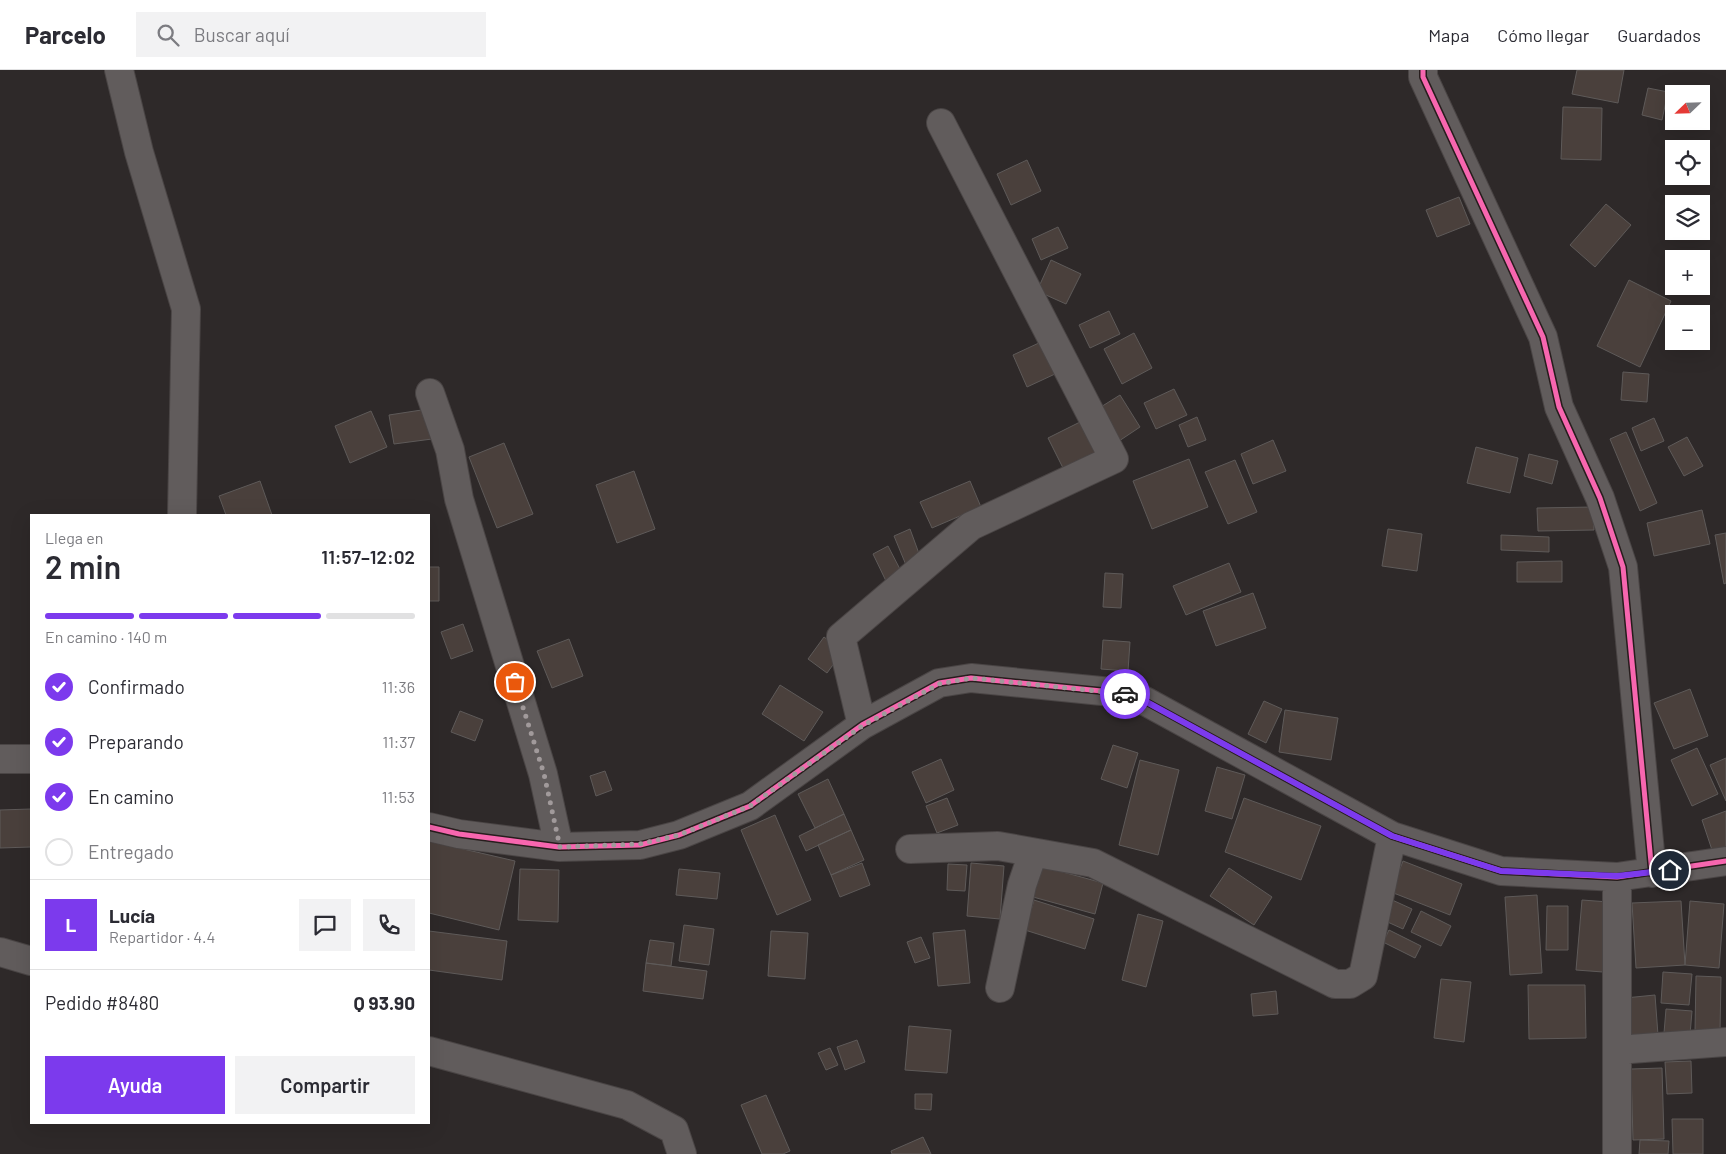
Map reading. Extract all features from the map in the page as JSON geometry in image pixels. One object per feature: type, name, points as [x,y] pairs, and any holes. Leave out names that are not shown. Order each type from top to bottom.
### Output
[{"type":"street","points":[[119,70],[138,152],[186,309],[182,514]]},
{"type":"street","points":[[1423,70],[1423,77],[1543,338],[1559,407],[1600,498],[1623,567],[1652,873]]},
{"type":"street","points":[[862,726],[841,637],[971,526],[1114,459],[941,123]]},
{"type":"street","points":[[430,393],[450,450],[459,499],[544,774],[560,847]]},
{"type":"street","points":[[430,827],[459,834],[560,847],[640,844],[679,835],[750,806],[862,726],[939,684],[971,678],[1132,694],[1392,836],[1501,871],[1617,876],[1652,873],[1726,861]]},
{"type":"street","points":[[0,759],[30,759]]},
{"type":"street","points":[[910,849],[998,846],[1094,863],[1335,984],[1350,984],[1363,976],[1392,836]]},
{"type":"street","points":[[1000,988],[1022,884],[1033,853]]},
{"type":"street","points":[[1617,876],[1617,1154]]},
{"type":"street","points":[[0,952],[30,961]]},
{"type":"street","points":[[1617,1050],[1726,1042]]},
{"type":"street","points":[[430,1051],[627,1105],[674,1130],[682,1154]]},
{"type":"building","points":[[1577,70],[1624,70],[1618,103],[1572,94]]},
{"type":"building","points":[[1648,88],[1665,91],[1665,106],[1662,120],[1642,115]]},
{"type":"building","points":[[1563,107],[1602,108],[1601,160],[1561,159]]},
{"type":"building","points":[[1027,160],[1041,191],[1011,205],[997,174]]},
{"type":"building","points":[[1459,197],[1470,224],[1437,237],[1426,210]]},
{"type":"building","points":[[1606,204],[1631,225],[1595,267],[1570,245]]},
{"type":"building","points":[[1058,227],[1068,248],[1041,260],[1032,239]]},
{"type":"building","points":[[1051,260],[1081,274],[1066,304],[1037,291]]},
{"type":"building","points":[[1629,280],[1671,301],[1669,305],[1665,305],[1665,314],[1640,367],[1597,346]]},
{"type":"building","points":[[1109,311],[1120,334],[1090,348],[1079,325]]},
{"type":"building","points":[[1134,333],[1152,368],[1122,384],[1104,349]]},
{"type":"building","points":[[1041,342],[1055,374],[1027,387],[1013,355]]},
{"type":"building","points":[[1623,372],[1649,374],[1647,402],[1621,400]]},
{"type":"building","points":[[1174,389],[1187,415],[1156,429],[1144,403]]},
{"type":"building","points":[[1120,395],[1140,427],[1116,443],[1096,410]]},
{"type":"building","points":[[428,409],[432,439],[394,444],[389,415]]},
{"type":"building","points":[[371,411],[387,447],[350,463],[335,426]]},
{"type":"building","points":[[1197,417],[1206,440],[1188,447],[1179,425]]},
{"type":"building","points":[[1088,418],[1107,457],[1067,476],[1048,438]]},
{"type":"building","points":[[1654,418],[1664,441],[1641,451],[1632,428]]},
{"type":"building","points":[[1626,432],[1657,503],[1640,511],[1610,439]]},
{"type":"building","points":[[1687,437],[1703,466],[1684,476],[1668,447]]},
{"type":"building","points":[[1273,440],[1286,471],[1253,484],[1241,454]]},
{"type":"building","points":[[504,443],[533,514],[497,528],[469,457]]},
{"type":"building","points":[[1476,447],[1518,458],[1510,493],[1467,483]]},
{"type":"building","points":[[1529,454],[1558,461],[1552,484],[1524,476]]},
{"type":"building","points":[[1189,459],[1208,507],[1152,529],[1133,481]]},
{"type":"building","points":[[1235,460],[1257,512],[1228,524],[1205,472]]},
{"type":"building","points":[[634,471],[655,529],[617,543],[596,485]]},
{"type":"building","points":[[260,481],[272,514],[226,514],[219,496]]},
{"type":"building","points":[[970,481],[981,507],[932,528],[920,502]]},
{"type":"building","points":[[1593,507],[1594,530],[1538,531],[1537,508]]},
{"type":"building","points":[[1702,510],[1710,544],[1654,556],[1647,523]]},
{"type":"building","points":[[910,529],[921,559],[906,565],[894,536]]},
{"type":"building","points":[[1388,529],[1422,534],[1417,571],[1382,566]]},
{"type":"building","points":[[1726,533],[1726,583],[1724,584],[1715,535]]},
{"type":"building","points":[[1501,535],[1549,537],[1549,552],[1501,550]]},
{"type":"building","points":[[888,546],[902,573],[886,581],[873,554]]},
{"type":"building","points":[[1562,561],[1562,582],[1517,582],[1517,562]]},
{"type":"building","points":[[1229,563],[1241,592],[1186,615],[1173,586]]},
{"type":"building","points":[[430,567],[439,567],[439,601],[430,601]]},
{"type":"building","points":[[1105,573],[1123,574],[1121,608],[1103,607]]},
{"type":"building","points":[[1253,593],[1266,628],[1216,646],[1203,611]]},
{"type":"building","points":[[463,624],[473,651],[451,659],[441,632]]},
{"type":"building","points":[[824,637],[843,651],[827,673],[808,659]]},
{"type":"building","points":[[569,639],[583,676],[552,688],[537,651]]},
{"type":"building","points":[[1103,640],[1130,642],[1128,671],[1101,669]]},
{"type":"building","points":[[780,685],[823,712],[804,741],[762,714]]},
{"type":"building","points":[[1690,689],[1708,736],[1674,749],[1654,703]]},
{"type":"building","points":[[1264,701],[1282,709],[1266,743],[1248,734]]},
{"type":"building","points":[[1285,710],[1338,718],[1331,760],[1279,752]]},
{"type":"building","points":[[460,711],[483,720],[475,741],[451,732]]},
{"type":"building","points":[[1113,745],[1138,753],[1127,788],[1101,779]]},
{"type":"building","points":[[1697,748],[1718,794],[1692,806],[1671,760]]},
{"type":"building","points":[[1726,758],[1726,801],[1710,765]]},
{"type":"building","points":[[941,759],[954,790],[926,803],[912,772]]},
{"type":"building","points":[[1140,760],[1179,770],[1158,855],[1119,845]]},
{"type":"building","points":[[1217,767],[1245,775],[1232,819],[1205,811]]},
{"type":"building","points":[[605,771],[612,790],[596,796],[590,776]]},
{"type":"building","points":[[828,779],[844,814],[815,828],[798,794]]},
{"type":"building","points":[[947,798],[958,825],[937,833],[926,806]]},
{"type":"building","points":[[1244,798],[1321,826],[1301,880],[1225,852]]},
{"type":"building","points":[[30,809],[30,847],[0,848],[0,810]]},
{"type":"building","points":[[1726,811],[1726,849],[1713,853],[1702,820]]},
{"type":"building","points":[[844,814],[851,830],[806,851],[799,836]]},
{"type":"building","points":[[775,815],[811,900],[777,915],[741,830]]},
{"type":"building","points":[[851,830],[864,860],[831,875],[818,845]]},
{"type":"building","points":[[430,841],[515,861],[499,930],[430,913]]},
{"type":"building","points":[[1403,861],[1462,884],[1450,915],[1391,892]]},
{"type":"building","points":[[862,863],[870,885],[840,897],[831,875]]},
{"type":"building","points":[[971,863],[1004,866],[1000,919],[967,916]]},
{"type":"building","points":[[948,864],[967,865],[965,891],[947,890]]},
{"type":"building","points":[[1041,866],[1103,883],[1095,914],[1033,897]]},
{"type":"building","points":[[1229,868],[1272,897],[1254,925],[1210,896]]},
{"type":"building","points":[[520,869],[559,870],[558,922],[518,920]]},
{"type":"building","points":[[679,869],[720,873],[717,899],[676,895]]},
{"type":"building","points":[[1537,895],[1542,973],[1510,975],[1505,897]]},
{"type":"building","points":[[1390,899],[1412,909],[1403,929],[1381,919]]},
{"type":"building","points":[[1034,900],[1094,919],[1085,949],[1025,930]]},
{"type":"building","points":[[1582,900],[1609,902],[1603,972],[1576,970]]},
{"type":"building","points":[[1681,901],[1685,965],[1636,968],[1632,903]]},
{"type":"building","points":[[1690,901],[1724,904],[1719,968],[1685,965]]},
{"type":"building","points":[[1547,906],[1568,906],[1568,950],[1546,950]]},
{"type":"building","points":[[1421,911],[1451,926],[1441,946],[1411,932]]},
{"type":"building","points":[[1138,914],[1163,921],[1146,987],[1122,980]]},
{"type":"building","points":[[684,925],[714,929],[709,965],[679,961]]},
{"type":"building","points":[[965,930],[970,983],[938,986],[933,933]]},
{"type":"building","points":[[1389,930],[1421,946],[1415,958],[1383,942]]},
{"type":"building","points":[[430,931],[507,941],[502,980],[430,970]]},
{"type":"building","points":[[771,931],[808,933],[805,979],[768,976]]},
{"type":"building","points":[[921,937],[930,958],[915,963],[907,942]]},
{"type":"building","points":[[650,940],[674,943],[671,966],[646,963]]},
{"type":"building","points":[[646,963],[707,971],[703,999],[643,991]]},
{"type":"building","points":[[1663,972],[1692,974],[1689,1005],[1661,1003]]},
{"type":"building","points":[[1696,976],[1721,977],[1720,1032],[1695,1031]]},
{"type":"building","points":[[1441,979],[1471,982],[1464,1042],[1434,1038]]},
{"type":"building","points":[[1528,985],[1585,985],[1586,1038],[1529,1039]]},
{"type":"building","points":[[1276,991],[1278,1014],[1253,1016],[1251,994]]},
{"type":"building","points":[[1655,995],[1658,1035],[1629,1038],[1625,998]]},
{"type":"building","points":[[1666,1009],[1692,1011],[1690,1035],[1664,1033]]},
{"type":"building","points":[[909,1026],[951,1030],[947,1073],[905,1070]]},
{"type":"building","points":[[857,1040],[865,1062],[845,1070],[837,1047]]},
{"type":"building","points":[[830,1048],[838,1065],[826,1070],[818,1053]]},
{"type":"building","points":[[1691,1061],[1692,1093],[1667,1094],[1665,1062]]},
{"type":"building","points":[[1662,1068],[1664,1139],[1633,1140],[1631,1069]]},
{"type":"building","points":[[915,1094],[932,1094],[931,1110],[915,1109]]},
{"type":"building","points":[[766,1095],[790,1151],[783,1154],[762,1154],[741,1105]]},
{"type":"building","points":[[1672,1119],[1703,1119],[1703,1154],[1673,1154]]},
{"type":"building","points":[[923,1137],[931,1154],[892,1154],[891,1151]]},
{"type":"building","points":[[1640,1140],[1669,1141],[1668,1154],[1639,1154]]},
{"type":"cycle path","points":[[1423,70],[1423,77],[1543,337],[1559,407],[1600,498],[1623,567],[1652,873]]},
{"type":"cycle path","points":[[430,827],[459,834],[559,847],[640,845],[679,835],[750,806],[862,725],[939,683],[971,678],[1132,694],[1392,836],[1501,871],[1617,877],[1726,861]]},
{"type":"way so far","points":[[515,682],[544,774],[560,847],[640,844],[679,835],[750,806],[862,726],[939,684],[971,678],[1125,694]]},
{"type":"route","points":[[1125,694],[1132,694],[1392,836],[1410,842],[1501,871],[1617,876],[1670,870]]}]
